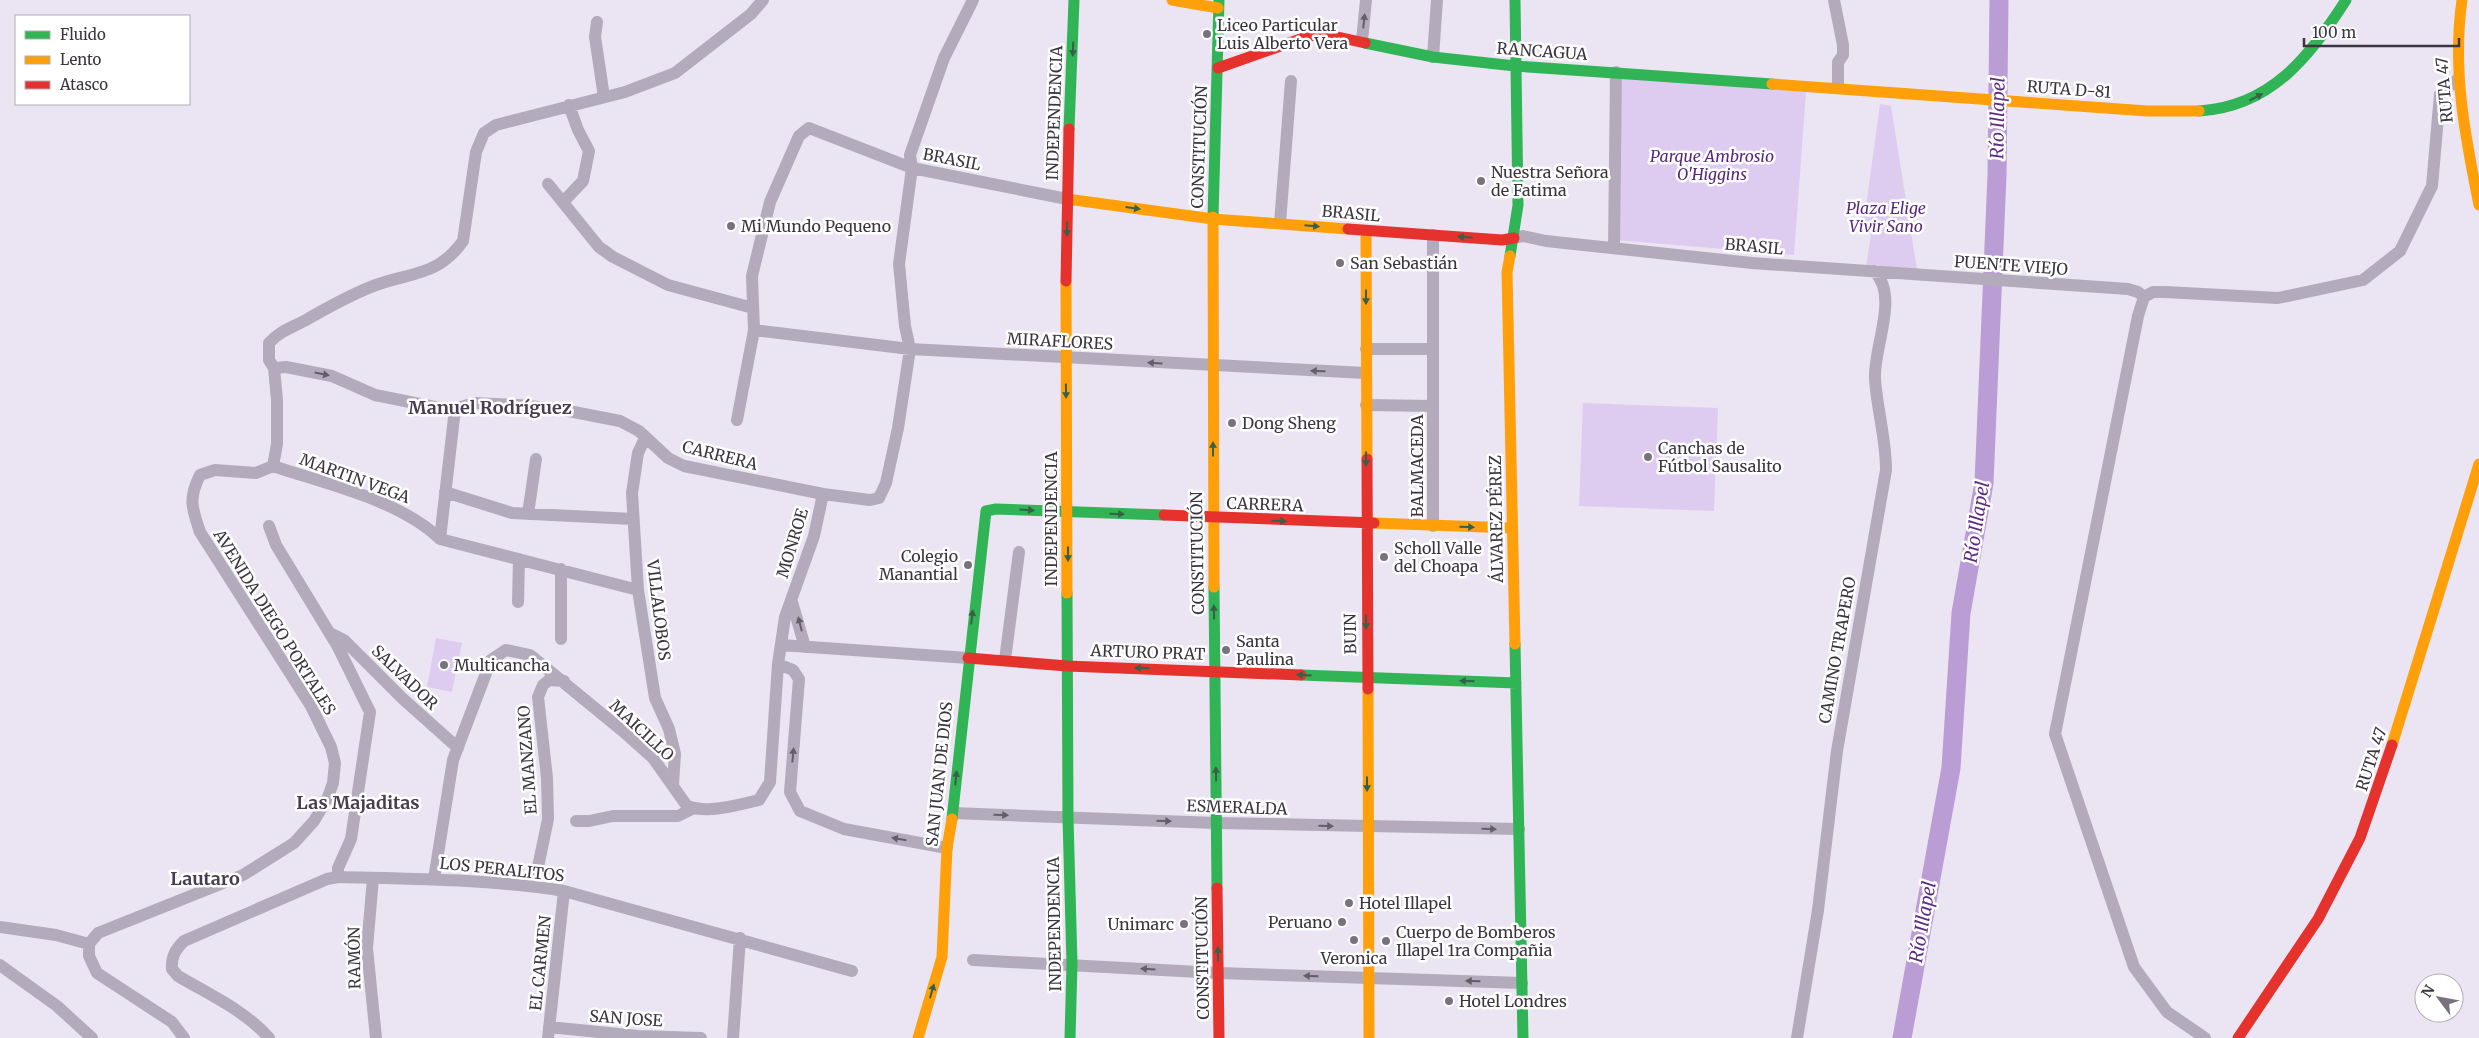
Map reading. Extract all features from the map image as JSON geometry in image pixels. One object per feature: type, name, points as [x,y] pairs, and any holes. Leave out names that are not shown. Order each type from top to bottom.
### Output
[{"type":"main road","name":"INDEPENDENCIA","points":[[1070,1038],[1072,964],[1068,818],[1066,358],[1067,199],[1074,0]]},
{"type":"main road","points":[[1172,0],[1219,4]]},
{"type":"main road","name":"ÁLVAREZ PÉREZ","points":[[1515,0],[1518,205],[1507,272],[1523,1038]]},
{"type":"main road","name":"RUTA D-81","points":[[2174,111],[2229,99],[2266,78],[2289,60],[2310,37],[2335,0]]},
{"type":"main road","name":"RUTA D-81","points":[[1872,90],[2147,111],[2221,109],[2248,101],[2272,87],[2306,56],[2346,0]]},
{"type":"main road","name":"RUTA 47","points":[[2462,0],[2457,40],[2456,80],[2461,119],[2479,205]]},
{"type":"main road","name":"CONSTITUCIÓN","points":[[1219,4],[1213,219],[1213,518],[1219,1038]]},
{"type":"main road","name":"RANCAGUA","points":[[1218,68],[1309,36],[1332,35],[1434,57],[1515,66],[1872,90]]},
{"type":"main road","name":"BRASIL","points":[[1067,199],[1213,219],[1502,240],[1514,238]]},
{"type":"main road","name":"BUIN","points":[[1366,231],[1365,524],[1369,1038]]},
{"type":"main road","name":"RUTA 47","points":[[2238,1038],[2318,919],[2360,838],[2382,778],[2479,464]]},
{"type":"main road","name":"CARRERA","points":[[986,511],[996,509],[1512,528]]},
{"type":"main road","name":"SAN JUAN DE DIOS","points":[[918,1038],[942,957],[947,848],[953,814],[968,658],[986,511]]},
{"type":"main road","name":"ARTURO PRAT","points":[[968,658],[1067,666],[1516,683]]},
{"type":"street","points":[[273,466],[277,418],[274,368],[269,360],[268,344],[280,332],[377,284],[423,273],[439,265],[458,249],[464,241],[476,152],[484,133],[496,125],[569,105],[604,98],[657,82],[675,73],[745,19],[763,0]]},
{"type":"street","points":[[910,349],[899,264],[912,168],[910,155],[944,58],[973,0]]},
{"type":"street","points":[[1362,41],[1366,0]]},
{"type":"street","points":[[1434,57],[1438,0]]},
{"type":"street","points":[[1834,0],[1844,45],[1843,55],[1838,62],[1838,88]]},
{"type":"street","points":[[597,22],[595,37],[604,98]]},
{"type":"street","points":[[1614,248],[1616,72]]},
{"type":"street","points":[[2205,1038],[2168,1012],[2134,967],[2054,734],[2138,316],[2144,297],[2153,292],[2278,298],[2363,280],[2400,251],[2432,186],[2440,94],[2456,80]]},
{"type":"street","points":[[1280,223],[1291,81]]},
{"type":"street","points":[[563,202],[583,181],[589,151],[578,130],[569,105]]},
{"type":"street","name":"BRASIL","points":[[753,308],[752,276],[770,202],[799,136],[809,128],[912,168],[1067,199]]},
{"type":"street","points":[[548,184],[598,247],[613,257],[668,285],[753,308],[754,330],[737,420]]},
{"type":"street","name":"BALMACEDA","points":[[1433,235],[1433,526]]},
{"type":"street","name":"BRASIL","points":[[1514,238],[1523,236],[1752,263],[1900,274]]},
{"type":"street","name":"CAMINO TRAPERO","points":[[1797,1038],[1818,910],[1837,751],[1886,470],[1886,446],[1875,379],[1885,303],[1883,284],[1874,272]]},
{"type":"street","name":"PUENTE VIEJO","points":[[1900,274],[2120,289],[2138,292],[2144,297]]},
{"type":"street","name":"MIRAFLORES","points":[[754,330],[910,349],[1366,373]]},
{"type":"street","name":"CARRERA","points":[[274,368],[286,367],[332,376],[375,395],[455,409],[474,403],[558,409],[620,421],[639,431],[668,458],[684,466],[823,494],[870,500],[879,498],[886,483],[896,438],[910,349]]},
{"type":"street","points":[[1366,350],[1433,349]]},
{"type":"street","points":[[1366,405],[1433,406]]},
{"type":"street","points":[[440,539],[455,409]]},
{"type":"street","name":"VILLALOBOS","points":[[645,438],[638,453],[632,493],[638,590],[655,698],[669,729],[675,754],[673,784]]},
{"type":"street","points":[[528,514],[536,459]]},
{"type":"street","name":"MARTIN VEGA","points":[[200,475],[215,470],[256,473],[273,466],[406,512],[440,539],[638,590]]},
{"type":"street","name":"AVENIDA DIEGO PORTALES","points":[[89,944],[98,933],[243,875],[294,842],[314,820],[328,798],[334,783],[335,763],[330,747],[311,706],[200,532],[193,511],[192,491],[200,475]]},
{"type":"street","points":[[445,492],[512,513],[634,519]]},
{"type":"street","name":"MONROE","points":[[778,664],[785,617],[792,602],[798,578],[814,536],[823,494]]},
{"type":"street","name":"SALVADOR","points":[[270,526],[276,545],[329,632],[370,712],[350,839],[338,868],[338,877]]},
{"type":"street","points":[[1004,660],[1019,552]]},
{"type":"street","points":[[518,602],[519,559]]},
{"type":"street","points":[[561,569],[561,640]]},
{"type":"street","name":"MONROE","points":[[792,602],[805,647]]},
{"type":"street","name":"SALVADOR","points":[[329,632],[344,640],[402,698],[458,748]]},
{"type":"street","name":"ARTURO PRAT","points":[[781,645],[968,658]]},
{"type":"street","name":"MAICILLO","points":[[434,879],[453,760],[491,660],[506,650],[530,655],[564,682],[653,758],[673,784],[679,798],[687,806],[694,808]]},
{"type":"street","points":[[576,821],[589,821],[613,816],[678,816],[694,808],[737,805],[759,800],[770,782],[778,664],[794,670],[799,679],[790,792],[800,811],[844,829],[947,848]]},
{"type":"street","name":"EL MANZANO","points":[[534,886],[548,819],[547,778],[538,697],[543,686],[549,680],[564,682]]},
{"type":"street","name":"ESMERALDA","points":[[953,814],[1216,823],[1520,829]]},
{"type":"street","name":"LOS PERALITOS","points":[[269,1038],[262,1029],[236,1011],[178,976],[172,969],[172,960],[176,948],[184,941],[327,879],[338,877],[434,879],[534,886],[564,891],[740,938],[852,971]]},
{"type":"street","name":"RAMÓN","points":[[373,878],[367,948],[376,1038]]},
{"type":"street","name":"EL CARMEN","points":[[549,1032],[564,891]]},
{"type":"street","points":[[0,927],[56,935],[89,944],[88,956],[97,973],[172,1022],[184,1038]]},
{"type":"street","points":[[733,1038],[740,938]]},
{"type":"street","points":[[973,960],[1072,964],[1218,974],[1522,982]]},
{"type":"street","points":[[0,965],[57,1006],[92,1038]]},
{"type":"street","name":"SAN JOSE","points":[[549,1032],[701,1038]]},
{"type":"green space","name":"Parque Ambrosio O'Higgins","points":[[1622,75],[1806,92],[1794,255],[1616,240]]},
{"type":"green space","name":"Plaza Elige Vivir Sano","points":[[1880,104],[1891,106],[1917,270],[1866,267],[1871,234],[1855,227],[1866,207]]},
{"type":"green space","name":"Canchas de Fútbol Sausalito","points":[[1583,403],[1718,408],[1714,511],[1579,506]]},
{"type":"green space","name":"Multicancha","points":[[436,638],[462,643],[452,692],[427,687]]},
{"type":"waterway","name":"Río Illapel","points":[[1902,1038],[1951,768],[1961,613],[1984,483],[1997,175],[1999,0]]},
{"type":"traffic: fast","points":[[1069,129],[1074,0]]},
{"type":"traffic: fast","points":[[1213,217],[1219,0]]},
{"type":"traffic: fast","points":[[1510,256],[1518,205],[1515,0]]},
{"type":"traffic: fast","points":[[2199,111],[2225,107],[2247,100],[2268,89],[2303,59],[2346,0]]},
{"type":"traffic: fast","points":[[1365,43],[1433,57],[1515,66],[1772,84]]},
{"type":"traffic: fast","points":[[952,819],[986,511],[996,509],[1164,515]]},
{"type":"traffic: fast","points":[[1214,587],[1217,888]]},
{"type":"traffic: fast","points":[[1067,593],[1068,818],[1072,964],[1070,1038]]},
{"type":"traffic: fast","points":[[1515,644],[1523,1038]]},
{"type":"traffic: fast","points":[[1301,675],[1516,683]]},
{"type":"traffic: slow","points":[[1172,0],[1218,8]]},
{"type":"traffic: slow","points":[[2462,0],[2459,26],[2459,77],[2469,154],[2479,205]]},
{"type":"traffic: slow","points":[[1772,84],[2147,111],[2199,111]]},
{"type":"traffic: slow","points":[[1067,199],[1213,219],[1348,229]]},
{"type":"traffic: slow","points":[[1213,217],[1214,587]]},
{"type":"traffic: slow","points":[[1366,231],[1367,459]]},
{"type":"traffic: slow","points":[[1510,256],[1507,272],[1515,644]]},
{"type":"traffic: slow","points":[[1066,281],[1067,593]]},
{"type":"traffic: slow","points":[[2392,745],[2479,464]]},
{"type":"traffic: slow","points":[[1374,523],[1512,528]]},
{"type":"traffic: slow","points":[[1368,689],[1369,1038]]},
{"type":"traffic: slow","points":[[918,1038],[942,957],[947,848],[952,819]]},
{"type":"traffic: jam","points":[[1218,68],[1309,36],[1324,34],[1365,43]]},
{"type":"traffic: jam","points":[[1066,281],[1069,129]]},
{"type":"traffic: jam","points":[[1348,229],[1502,240],[1514,238]]},
{"type":"traffic: jam","points":[[1367,459],[1368,689]]},
{"type":"traffic: jam","points":[[1164,515],[1374,523]]},
{"type":"traffic: jam","points":[[968,658],[1067,666],[1301,675]]},
{"type":"traffic: jam","points":[[2238,1038],[2318,919],[2360,838],[2392,745]]},
{"type":"traffic: jam","points":[[1217,888],[1219,1038]]},
{"type":"place","name":"Liceo Particular Luis Alberto Vera","points":[[1207,34]]},
{"type":"place","name":"Nuestra Señora de Fatima","points":[[1481,181]]},
{"type":"place","name":"Mi Mundo Pequeno","points":[[731,226]]},
{"type":"place","name":"San Sebastián","points":[[1340,263]]},
{"type":"place","name":"Dong Sheng","points":[[1232,423]]},
{"type":"place","name":"Canchas de Fútbol Sausalito","points":[[1648,457]]},
{"type":"place","name":"Scholl Valle del Choapa","points":[[1384,557]]},
{"type":"place","name":"Colegio Manantial","points":[[968,565]]},
{"type":"place","name":"Santa Paulina","points":[[1226,650]]},
{"type":"place","name":"Multicancha","points":[[444,665]]},
{"type":"place","name":"Hotel Illapel","points":[[1349,903]]},
{"type":"place","name":"Peruano","points":[[1342,922]]},
{"type":"place","name":"Unimarc","points":[[1184,924]]},
{"type":"place","name":"Veronica","points":[[1354,940]]},
{"type":"place","name":"Cuerpo de Bomberos Illapel 1ra Compañia","points":[[1386,941]]},
{"type":"place","name":"Hotel Londres","points":[[1449,1001]]},
{"type":"district","name":"Manuel Rodríguez","points":[[490,408]]},
{"type":"district","name":"Las Majaditas","points":[[358,803]]},
{"type":"district","name":"Lautaro","points":[[205,879]]}]
